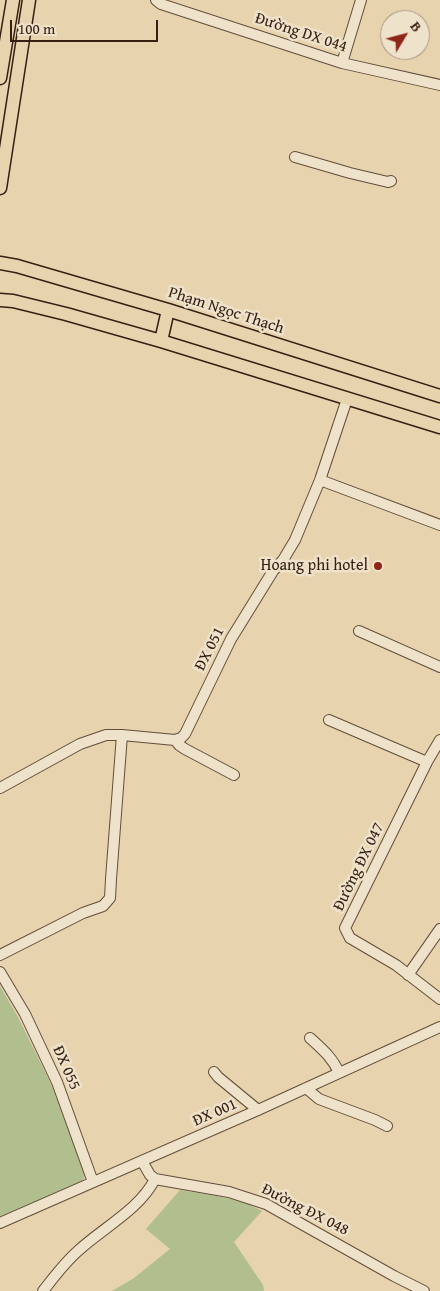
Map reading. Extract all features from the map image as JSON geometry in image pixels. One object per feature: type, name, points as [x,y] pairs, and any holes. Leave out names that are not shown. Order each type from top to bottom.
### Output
[{"type":"main road","points":[[0,78],[13,0]]},
{"type":"main road","points":[[0,188],[29,0]]},
{"type":"main road","name":"Phạm Ngọc Thạch","points":[[0,264],[17,266],[168,310],[440,396]]},
{"type":"main road","points":[[0,300],[13,301],[66,314],[161,341],[440,427]]},
{"type":"main road","points":[[161,341],[168,310]]},
{"type":"street","name":"Đường DX 044","points":[[156,0],[161,4],[342,63],[440,86]]},
{"type":"street","points":[[342,63],[360,0]]},
{"type":"street","points":[[296,158],[350,173],[388,182],[391,181]]},
{"type":"street","name":"ĐX 051","points":[[175,740],[181,738],[188,730],[231,639],[273,571],[296,540],[320,480],[347,399]]},
{"type":"street","points":[[320,480],[440,525]]},
{"type":"street","points":[[359,631],[440,667]]},
{"type":"street","points":[[329,720],[427,762]]},
{"type":"street","points":[[0,788],[80,744],[106,735],[175,740],[185,749],[234,774]]},
{"type":"street","points":[[0,955],[83,913],[103,906],[110,898],[122,735]]},
{"type":"street","name":"Đường ĐX 047","points":[[440,740],[427,762],[345,928],[350,938],[396,965],[440,999]]},
{"type":"street","points":[[408,975],[440,929]]},
{"type":"street","name":"ĐX 055","points":[[0,972],[25,1014],[57,1082],[93,1182]]},
{"type":"street","name":"ĐX 001","points":[[0,1223],[258,1110],[440,1027]]},
{"type":"street","points":[[310,1038],[335,1063],[338,1073]]},
{"type":"street","points":[[214,1072],[258,1110]]},
{"type":"street","points":[[306,1088],[319,1099],[387,1126]]},
{"type":"street","points":[[43,1291],[56,1273],[78,1251],[135,1206],[150,1189],[155,1179],[150,1175],[142,1161]]},
{"type":"street","name":"Đường ĐX 048","points":[[155,1179],[229,1192],[266,1204],[424,1291]]},
{"type":"green space","points":[[0,986],[18,1017],[51,1084],[86,1172],[80,1184],[0,1219]]},
{"type":"green space","points":[[180,1190],[232,1200],[262,1211],[234,1242],[263,1285],[264,1291],[112,1291],[134,1278],[170,1249],[146,1229]]},
{"type":"place","name":"Hoang phi hotel","points":[[378,566]]}]
